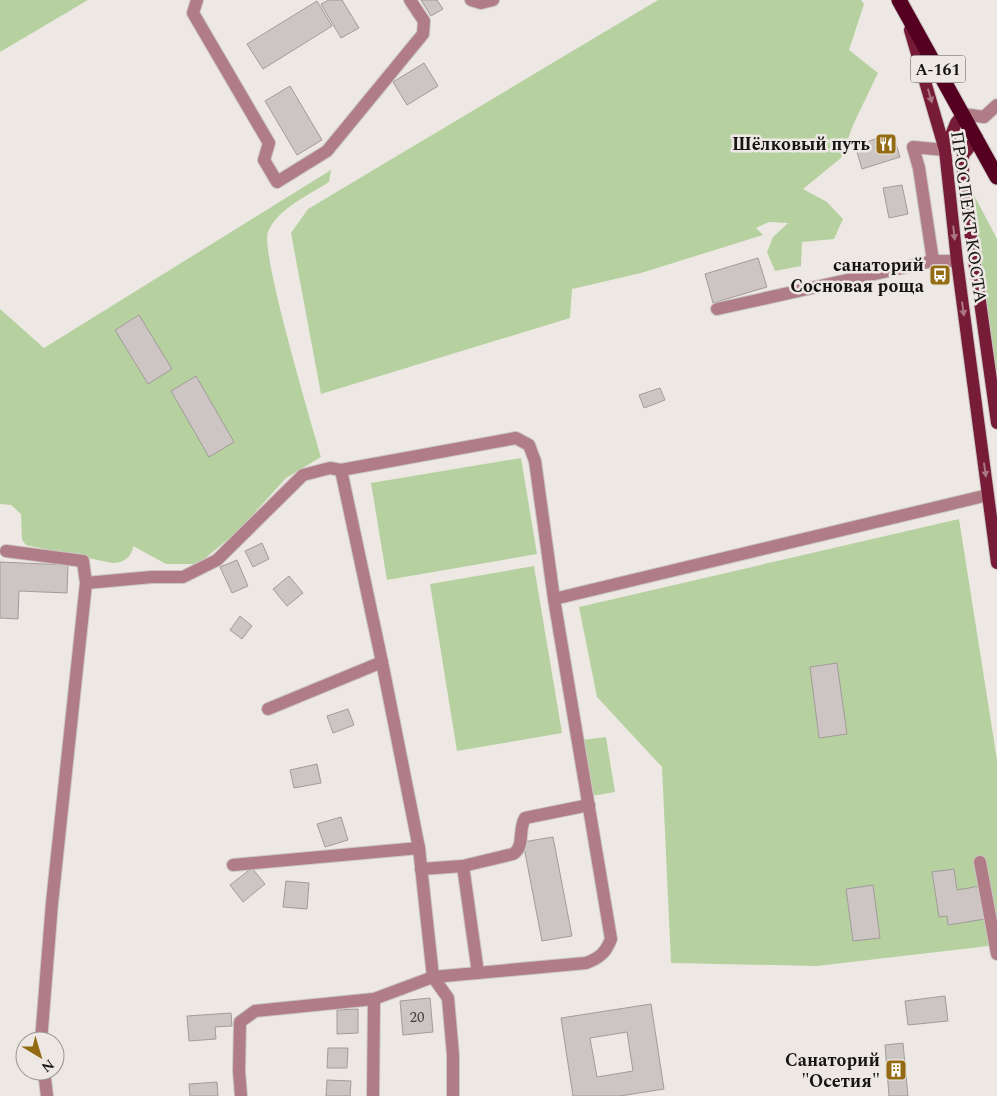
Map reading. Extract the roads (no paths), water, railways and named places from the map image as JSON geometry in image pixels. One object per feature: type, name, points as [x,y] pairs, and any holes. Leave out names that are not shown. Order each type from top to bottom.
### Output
[{"type":"highway","name":"А-161","points":[[898,0],[977,138],[997,177]]},
{"type":"main road","name":"ПРОСПЕКТ КОСТА","points":[[898,0],[919,56],[946,150],[957,261],[997,563]]},
{"type":"main road","points":[[946,150],[956,123],[963,114]]},
{"type":"main road","name":"ПРОСПЕКТ КОСТА","points":[[977,138],[963,155],[963,180],[997,424]]},
{"type":"main road","points":[[957,261],[975,258]]},
{"type":"street","points":[[197,0],[193,13],[269,143],[264,160],[278,182],[327,151],[423,34],[424,22],[410,0]]},
{"type":"street","points":[[471,0],[481,3],[493,0]]},
{"type":"street","points":[[963,114],[984,117],[997,105]]},
{"type":"street","points":[[933,261],[919,168],[912,142],[946,150]]},
{"type":"street","points":[[717,309],[933,261],[957,261]]},
{"type":"street","points":[[86,583],[152,577],[183,577],[217,560],[302,475],[330,468],[341,470],[516,438],[529,445],[535,461],[554,599],[612,939],[607,949],[599,958],[586,963],[433,977],[374,998],[255,1011],[240,1022],[239,1071],[241,1096]]},
{"type":"street","points":[[341,470],[419,848],[433,977],[448,998],[453,1054],[453,1096]]},
{"type":"street","points":[[554,599],[988,495]]},
{"type":"street","points":[[6,551],[83,561],[86,583],[52,903],[42,1031]]},
{"type":"street","points":[[268,709],[382,662]]},
{"type":"street","points":[[421,870],[463,866],[517,852],[520,844],[520,825],[525,818],[589,805]]},
{"type":"street","points":[[233,865],[419,848]]},
{"type":"street","points":[[980,862],[997,954]]},
{"type":"street","points":[[463,866],[478,973]]},
{"type":"street","points":[[373,1096],[374,998]]},
{"type":"street","points":[[45,1081],[47,1096]]},
{"type":"place","name":"Шёлковый путь","points":[[886,144]]},
{"type":"place","name":"санаторий Сосновая роща","points":[[940,275]]},
{"type":"place","name":"Санаторий \"Осетия\"","points":[[896,1070]]}]
